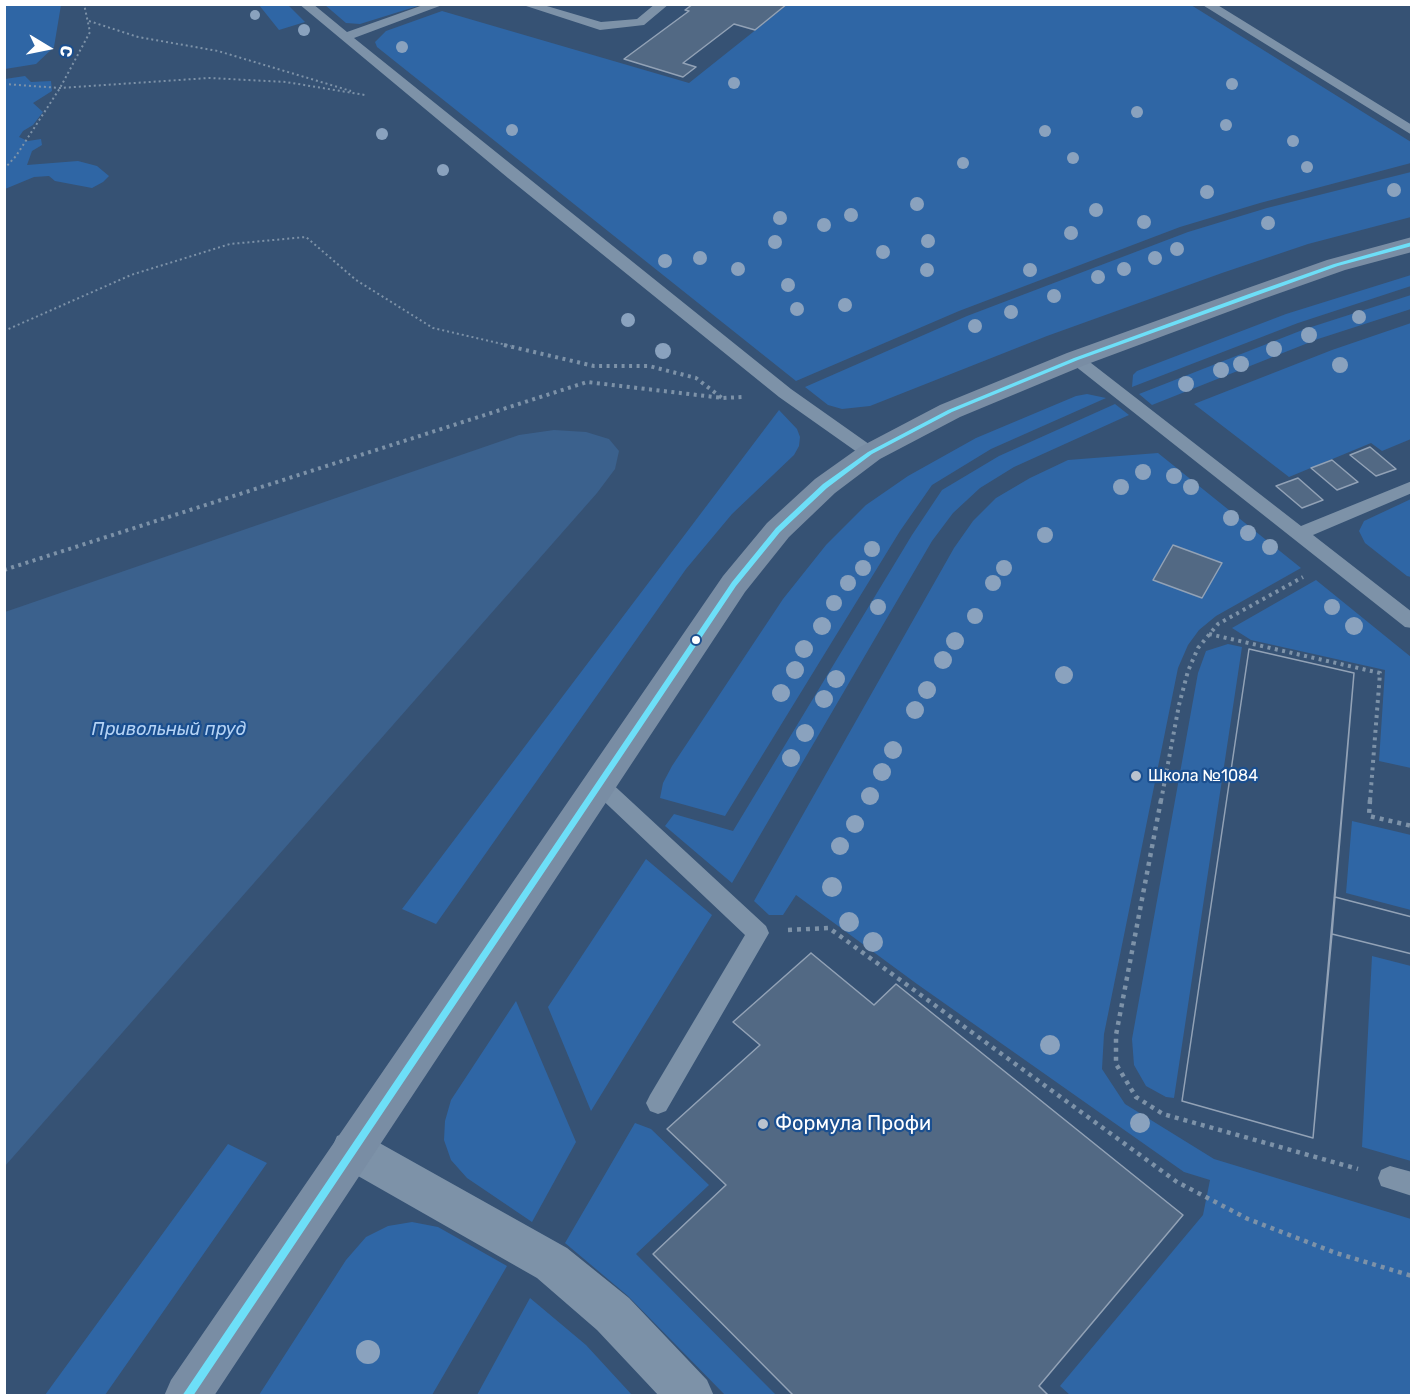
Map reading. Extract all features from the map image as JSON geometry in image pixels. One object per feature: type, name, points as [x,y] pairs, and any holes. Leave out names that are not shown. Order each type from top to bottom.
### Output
[{"type":"main road","points":[[187,1395],[741,575],[778,530],[825,486],[870,453],[950,411],[1076,359],[1325,269],[1412,244]]},
{"type":"street","points":[[352,1150],[552,1263],[613,1314],[691,1395]]},
{"type":"lane","points":[[305,4],[784,393],[870,453]]},
{"type":"lane","points":[[345,37],[439,4]]},
{"type":"lane","points":[[526,4],[600,26],[640,22],[663,4]]},
{"type":"lane","points":[[1208,4],[1412,130]]},
{"type":"lane","points":[[1076,359],[1412,622]]},
{"type":"lane","points":[[1299,534],[1412,486]]},
{"type":"lane","points":[[600,785],[758,933],[658,1103]]},
{"type":"path","points":[[4,169],[16,156],[60,88],[90,32],[84,4]]},
{"type":"path","points":[[4,84],[60,88],[209,78],[286,82],[365,95],[218,51],[138,37],[89,21]]},
{"type":"path","points":[[4,331],[131,275],[230,244],[306,237],[356,280],[434,328],[594,366],[650,366],[696,378],[723,398]]},
{"type":"path","points":[[4,570],[587,382],[723,398],[784,393]]},
{"type":"path","points":[[1308,574],[1218,624],[1198,648],[1188,671],[1179,705],[1116,1035],[1116,1064],[1136,1097],[1163,1114],[1401,1181]]},
{"type":"path","points":[[1209,634],[1380,673],[1369,816],[1412,826]]},
{"type":"path","points":[[758,933],[829,928],[1177,1182],[1248,1219],[1335,1254],[1412,1276]]},
{"type":"shaded area","points":[[5,4],[61,5],[54,47],[36,64],[5,69]]},
{"type":"shaded area","points":[[259,5],[288,5],[305,22],[279,30]]},
{"type":"shaded area","points":[[325,5],[421,5],[360,24],[346,23]]},
{"type":"shaded area","points":[[787,5],[1191,5],[1411,142],[1411,163],[1180,227],[959,311],[796,381],[377,47],[375,42],[386,31],[442,11],[689,83]]},
{"type":"shaded area","points":[[25,76],[31,82],[51,81],[52,91],[33,103],[43,112],[19,137],[28,141],[41,139],[42,145],[32,151],[27,165],[78,161],[97,166],[109,176],[103,182],[92,188],[55,181],[49,176],[34,177],[5,189],[5,79]]},
{"type":"shaded area","points":[[1411,172],[1411,217],[1308,244],[1222,273],[1047,336],[870,406],[842,409],[828,405],[805,387],[967,316],[1188,232],[1267,208]]},
{"type":"shaded area","points":[[1411,275],[1411,286],[1298,323],[1132,387],[1133,375],[1137,371],[1286,314]]},
{"type":"shaded area","points":[[1411,295],[1411,309],[1318,339],[1152,405],[1139,394],[1305,329]]},
{"type":"shaded area","points":[[1411,323],[1411,439],[1382,451],[1371,443],[1289,477],[1194,404],[1332,350]]},
{"type":"shaded area","points":[[1087,394],[1106,398],[991,449],[932,485],[900,531],[725,816],[660,798],[663,783],[672,766],[783,599],[826,545],[866,505],[908,476],[976,438],[1076,396]]},
{"type":"shaded area","points":[[1115,404],[1129,415],[1014,467],[980,488],[953,513],[932,541],[732,883],[665,826],[674,814],[733,831],[912,535],[942,490],[999,456]]},
{"type":"shaded area","points":[[779,410],[797,429],[800,437],[799,446],[794,455],[732,514],[686,569],[436,924],[402,909]]},
{"type":"shaded area","points":[[1158,453],[1301,568],[1216,616],[1199,630],[1188,645],[1178,668],[1104,1034],[1102,1069],[1125,1104],[1214,1159],[1411,1219],[1411,1395],[1070,1395],[1060,1386],[1203,1215],[1210,1180],[1184,1172],[917,984],[796,895],[783,915],[769,915],[754,901],[954,548],[973,521],[996,498],[1030,478],[1068,460]]},
{"type":"shaded area","points":[[1411,499],[1411,577],[1365,543],[1359,531],[1364,521]]},
{"type":"shaded area","points":[[1316,580],[1411,657],[1411,768],[1379,761],[1385,670],[1251,640],[1232,628]]},
{"type":"shaded area","points":[[1228,644],[1242,647],[1174,1098],[1166,1097],[1146,1086],[1134,1065],[1132,1039],[1198,673],[1206,651]]},
{"type":"shaded area","points":[[1352,821],[1411,835],[1411,910],[1346,893]]},
{"type":"shaded area","points":[[646,859],[712,915],[591,1111],[548,1007]]},
{"type":"shaded area","points":[[1372,956],[1411,966],[1411,1161],[1362,1147]]},
{"type":"shaded area","points":[[516,1001],[576,1142],[532,1222],[467,1178],[451,1160],[444,1140],[445,1121],[451,1100]]},
{"type":"shaded area","points":[[635,1123],[651,1129],[709,1185],[636,1254],[776,1395],[725,1395],[628,1296],[565,1243]]},
{"type":"shaded area","points":[[228,1144],[267,1163],[105,1395],[45,1395]]},
{"type":"shaded area","points":[[412,1222],[438,1227],[507,1266],[432,1395],[259,1395],[346,1260],[366,1237],[388,1226]]},
{"type":"shaded area","points":[[530,1298],[586,1345],[632,1395],[477,1395]]},
{"type":"water","name":"Привольный пруд","points":[[554,430],[586,432],[609,439],[619,451],[615,469],[597,493],[5,1166],[5,612],[519,435]]},
{"type":"building","points":[[693,4],[787,4],[755,30],[734,24],[683,63],[696,67],[683,77],[624,59],[689,11],[685,10]]},
{"type":"building","points":[[1370,447],[1396,469],[1376,476],[1350,455]]},
{"type":"building","points":[[1332,460],[1358,482],[1337,490],[1311,468]]},
{"type":"building","points":[[1298,478],[1323,500],[1302,508],[1276,486]]},
{"type":"building","points":[[1173,545],[1222,563],[1202,598],[1153,580]]},
{"type":"building","points":[[1249,649],[1354,673],[1335,897],[1412,917],[1412,954],[1332,934],[1313,1138],[1182,1101]]},
{"type":"building","points":[[1249,649],[1354,673],[1313,1138],[1182,1101]]},
{"type":"building","points":[[1335,897],[1412,917],[1412,954],[1332,934]]},
{"type":"building","points":[[811,953],[874,1005],[896,984],[1183,1215],[1039,1386],[1049,1396],[794,1396],[653,1254],[726,1185],[667,1129],[760,1045],[733,1022]]},
{"type":"transit line","points":[[187,1396],[734,584],[778,530],[825,486],[870,453],[950,411],[1076,359],[1251,295],[1336,265],[1412,244]]},
{"type":"place","name":"Школа №1084","points":[[1136,776]]},
{"type":"place","name":"Формула Профи","points":[[763,1124]]}]
